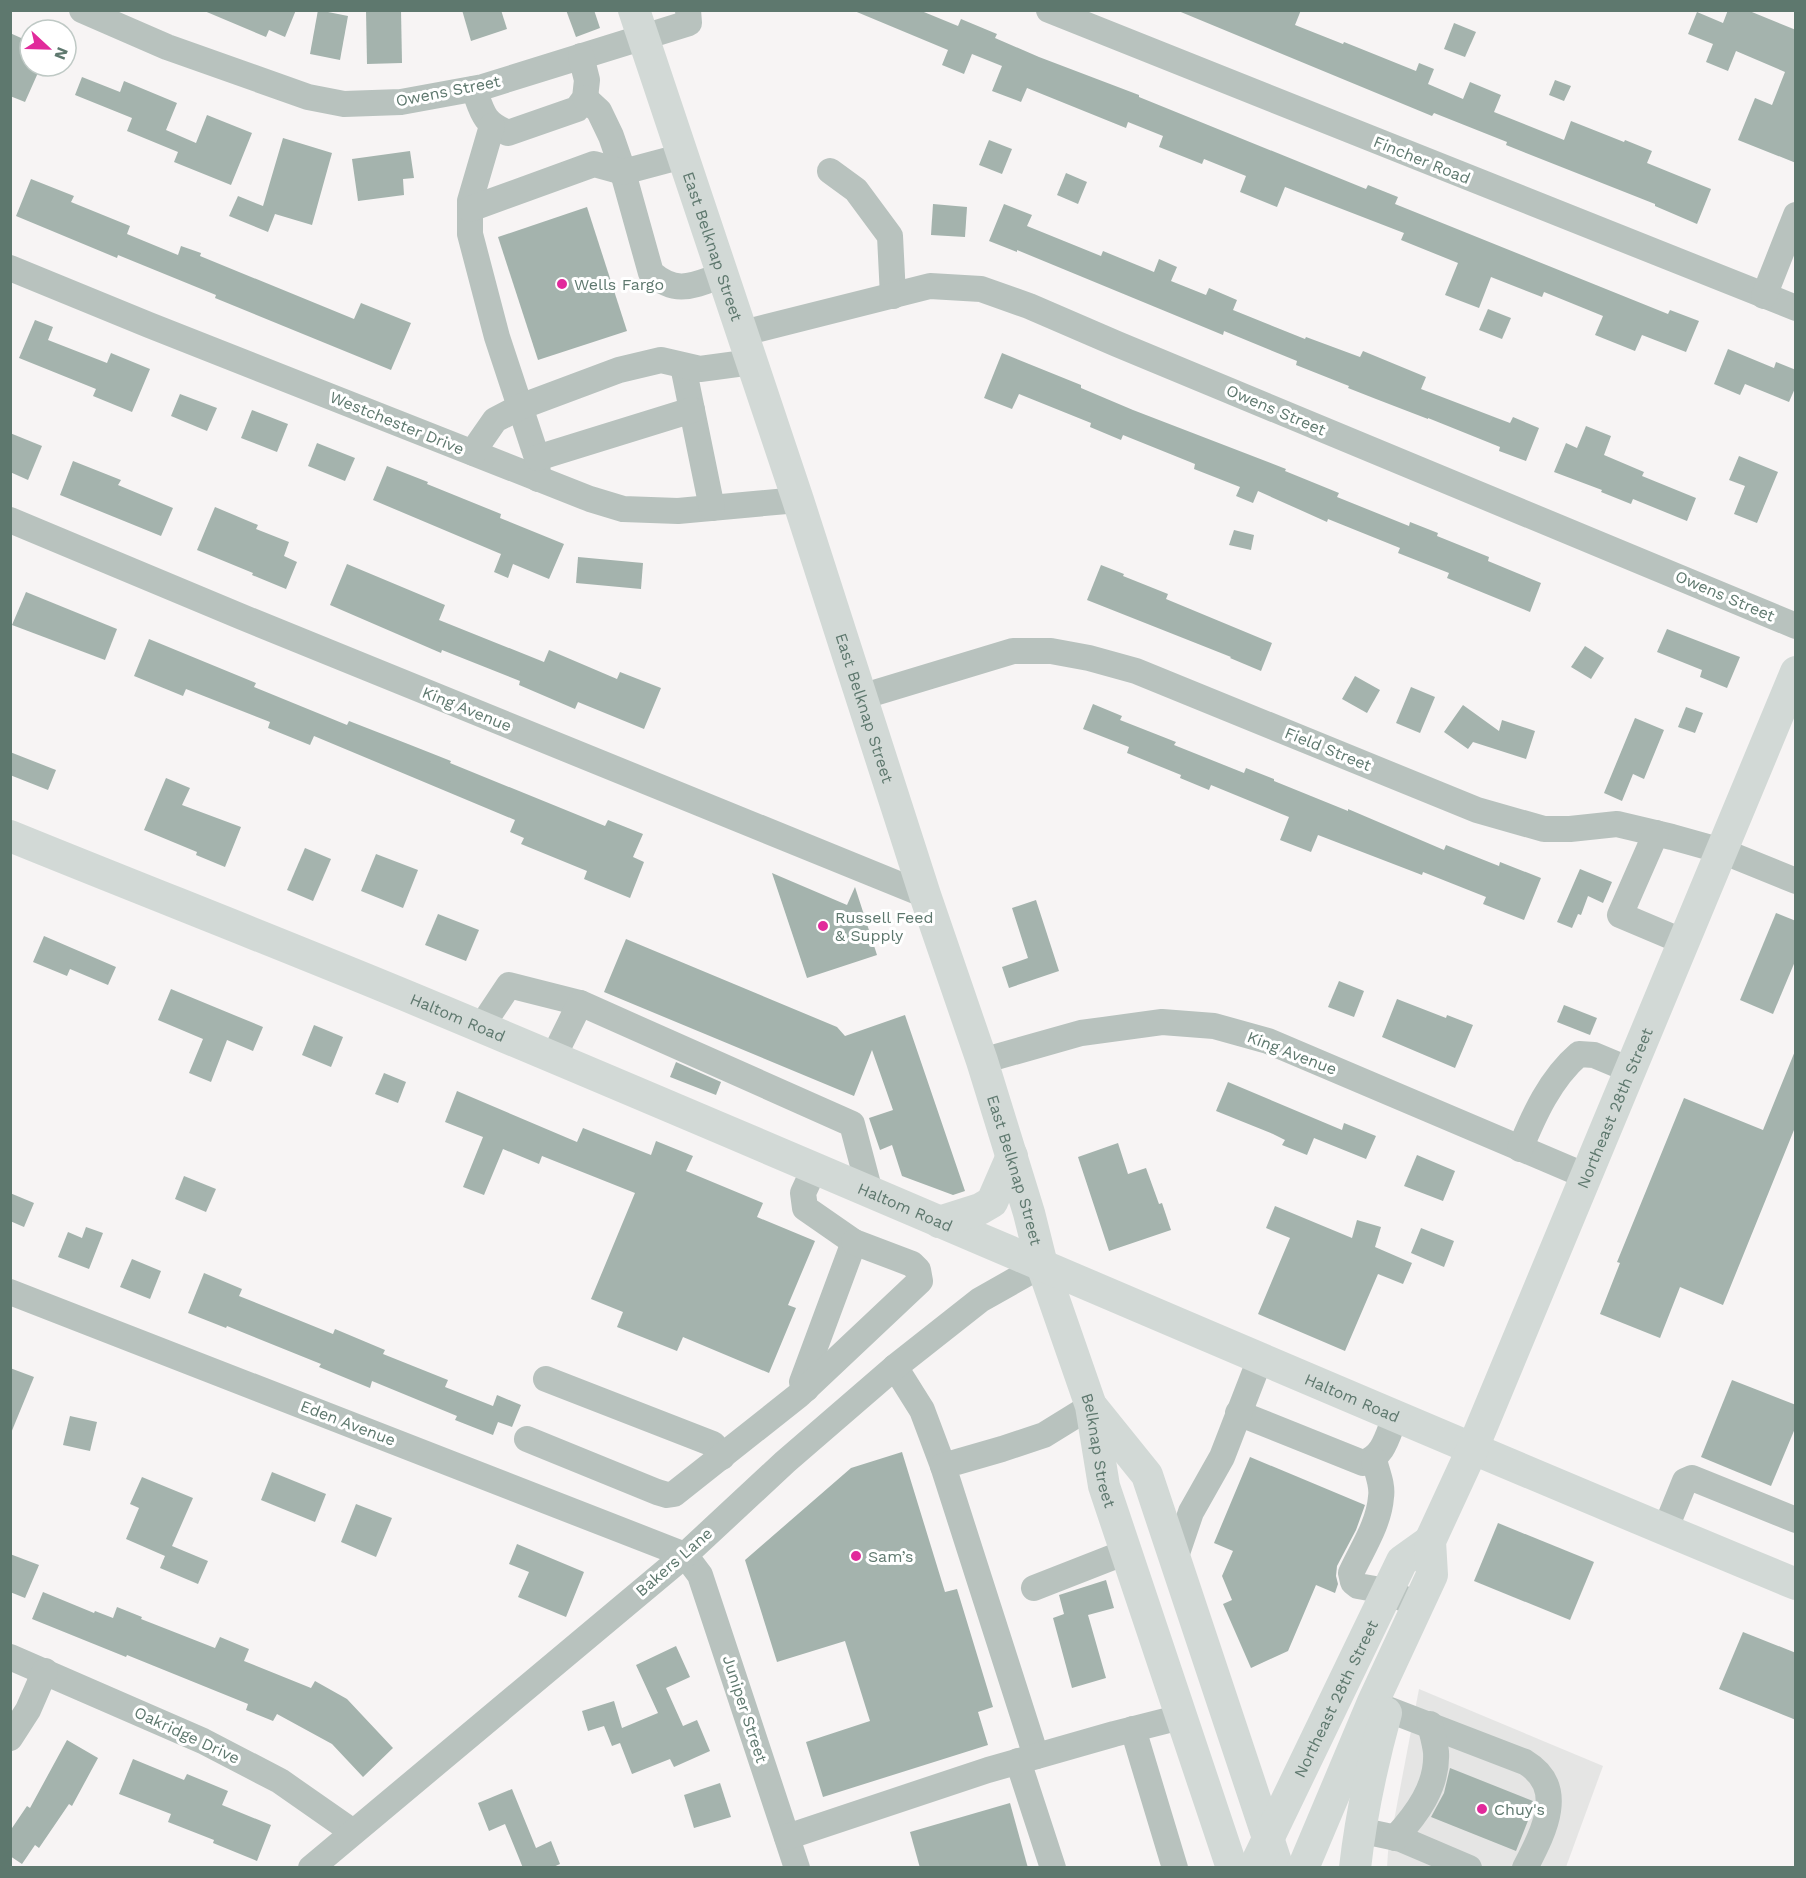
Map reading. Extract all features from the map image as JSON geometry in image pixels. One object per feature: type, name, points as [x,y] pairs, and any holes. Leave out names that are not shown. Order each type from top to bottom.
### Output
[{"type":"main road","name":"East Belknap Street","points":[[639,23],[798,500],[925,895],[982,1061],[1012,1156],[1042,1265],[1091,1406]]},
{"type":"main road","name":"Northeast 28th Street","points":[[1303,1868],[1358,1738],[1432,1575],[1430,1541],[1472,1450],[1796,672]]},
{"type":"main road","name":"Haltom Road","points":[[10,836],[481,1027],[1472,1450],[1796,1584]]},
{"type":"main road","points":[[939,1222],[980,1209],[992,1202],[1012,1156]]},
{"type":"main road","name":"Belknap Street","points":[[1091,1406],[1104,1486],[1232,1868]]},
{"type":"main road","name":"Belknap Street","points":[[1091,1406],[1147,1475],[1278,1868]]},
{"type":"main road","name":"Northeast 28th Street","points":[[1254,1868],[1402,1561],[1430,1541]]},
{"type":"main road","points":[[1355,1868],[1359,1830],[1372,1766],[1419,1605]]},
{"type":"main road","points":[[1324,1721],[1358,1738]]},
{"type":"main road","points":[[1246,1772],[1256,1780],[1267,1784],[1277,1783],[1292,1775],[1309,1752]]},
{"type":"street","name":"Owens Street","points":[[82,10],[167,47],[308,97],[344,104],[401,102],[474,89],[581,56],[639,23],[689,23],[688,10]]},
{"type":"street","name":"Fincher Road","points":[[1049,10],[1796,308]]},
{"type":"street","points":[[474,89],[482,114],[492,126],[508,133],[577,109],[585,98],[587,80],[581,56]]},
{"type":"street","points":[[585,98],[599,111],[611,136],[651,273],[662,282],[675,287],[693,285],[723,275]]},
{"type":"street","points":[[492,126],[470,201],[470,234],[497,337],[537,468],[692,410]]},
{"type":"street","points":[[470,209],[594,164],[623,172],[683,156]]},
{"type":"street","points":[[830,171],[856,190],[890,236],[894,296]]},
{"type":"street","points":[[1764,296],[1796,215]]},
{"type":"street","name":"Westchester Drive","points":[[10,268],[474,453],[537,468],[590,499],[623,509],[678,511],[798,500]]},
{"type":"street","name":"Owens Street","points":[[743,333],[930,286],[981,289],[1029,306],[1796,626]]},
{"type":"street","points":[[474,453],[478,443],[495,420],[520,407],[619,370],[661,360],[700,369],[752,362]]},
{"type":"street","points":[[683,366],[712,508]]},
{"type":"street","name":"King Avenue","points":[[10,520],[925,895]]},
{"type":"street","name":"Field Street","points":[[861,697],[1013,651],[1052,651],[1089,658],[1136,670],[1476,810],[1544,829],[1617,824],[1722,851],[1796,881]]},
{"type":"street","points":[[1656,833],[1620,915],[1684,942]]},
{"type":"street","points":[[481,1027],[509,985],[580,1003],[852,1124],[870,1192]]},
{"type":"street","points":[[553,1058],[580,1003]]},
{"type":"street","name":"King Avenue","points":[[982,1061],[1081,1033],[1162,1022],[1214,1026],[1268,1041],[1586,1176]]},
{"type":"street","points":[[1520,1149],[1532,1119],[1551,1085],[1568,1063],[1579,1054],[1594,1055],[1630,1070]]},
{"type":"street","points":[[527,1439],[667,1495],[674,1494],[802,1392],[920,1281],[918,1270],[912,1263],[854,1242],[805,1208],[803,1193],[814,1168]]},
{"type":"street","points":[[826,1427],[802,1392],[802,1382],[854,1242]]},
{"type":"street","name":"Bakers Lane","points":[[311,1868],[685,1555],[785,1462],[895,1367],[980,1300],[1042,1265]]},
{"type":"street","name":"Eden Avenue","points":[[10,1292],[685,1555]]},
{"type":"street","points":[[1175,1559],[1191,1512],[1222,1457],[1260,1359]]},
{"type":"street","points":[[895,1367],[922,1410],[943,1466],[1027,1759],[1053,1868]]},
{"type":"street","points":[[546,1379],[712,1444],[722,1457]]},
{"type":"street","points":[[943,1466],[1044,1435],[1091,1406]]},
{"type":"street","points":[[1238,1413],[1363,1463],[1374,1460],[1380,1452],[1395,1417]]},
{"type":"street","points":[[1374,1460],[1382,1496],[1378,1516],[1351,1573],[1353,1582],[1358,1586],[1386,1591],[1419,1605]]},
{"type":"street","points":[[1665,1530],[1685,1481],[1692,1478],[1794,1516]]},
{"type":"street","points":[[1034,1588],[1126,1552]]},
{"type":"street","name":"Juniper Street","points":[[685,1555],[700,1575],[797,1868]]},
{"type":"street","name":"Oakridge Drive","points":[[10,1657],[203,1741],[280,1781],[353,1832]]},
{"type":"street","points":[[10,1738],[28,1710],[45,1671]]},
{"type":"street","points":[[1387,1709],[1430,1724],[1525,1762],[1537,1769],[1545,1780],[1550,1798],[1548,1817],[1525,1868]]},
{"type":"street","points":[[787,1837],[1027,1759],[1181,1717]]},
{"type":"street","points":[[1395,1838],[1412,1820],[1426,1798],[1434,1774],[1436,1752],[1430,1724]]},
{"type":"street","points":[[1133,1729],[1175,1868]]},
{"type":"street","points":[[1359,1830],[1395,1838],[1469,1868]]},
{"type":"shaded area","points":[[1419,1689],[1603,1766],[1566,1867],[1387,1868],[1388,1852]]},
{"type":"building","points":[[202,10],[296,10],[285,37],[269,30],[266,37]]},
{"type":"building","points":[[318,10],[348,16],[340,60],[310,54]]},
{"type":"building","points":[[366,10],[401,10],[402,63],[367,64]]},
{"type":"building","points":[[462,10],[501,10],[507,29],[471,41]]},
{"type":"building","points":[[566,10],[594,10],[600,28],[576,37]]},
{"type":"building","points":[[852,10],[919,10],[958,26],[961,19],[997,34],[995,38],[1039,57],[1139,95],[1139,97],[1366,189],[1368,185],[1398,197],[1395,204],[1668,314],[1670,310],[1699,321],[1686,352],[1642,335],[1635,351],[1595,335],[1603,316],[1544,292],[1542,297],[1491,277],[1479,308],[1445,295],[1458,263],[1401,240],[1404,233],[1285,187],[1277,207],[1240,192],[1246,176],[1204,159],[1202,164],[1159,147],[1163,136],[1128,122],[1126,128],[1027,88],[1021,102],[992,91],[1002,66],[972,54],[964,74],[942,65],[948,50]]},
{"type":"building","points":[[1176,10],[1301,10],[1295,25],[1416,71],[1419,63],[1434,69],[1428,84],[1463,99],[1470,82],[1501,95],[1494,112],[1564,140],[1571,121],[1624,142],[1625,140],[1652,151],[1647,163],[1711,189],[1697,224],[1655,206],[1655,204],[1506,145],[1507,142],[1434,113],[1432,116]]},
{"type":"building","points":[[1728,10],[1747,10],[1796,30],[1796,163],[1738,140],[1755,98],[1772,105],[1785,72],[1736,51],[1728,71],[1706,62],[1713,44],[1688,34],[1697,12],[1723,23]]},
{"type":"building","points":[[1454,23],[1476,32],[1465,57],[1444,49]]},
{"type":"building","points":[[10,33],[18,37],[18,78],[36,78],[25,102],[10,96]]},
{"type":"building","points":[[82,77],[120,92],[124,81],[177,103],[166,130],[196,143],[207,115],[252,133],[231,185],[174,162],[178,152],[127,131],[132,118],[75,95]]},
{"type":"building","points":[[1555,80],[1571,86],[1564,101],[1549,95]]},
{"type":"building","points":[[283,138],[332,153],[312,225],[275,214],[268,232],[229,216],[238,196],[263,206]]},
{"type":"building","points":[[989,140],[1012,149],[1002,174],[979,165]]},
{"type":"building","points":[[410,151],[414,178],[403,179],[404,195],[358,201],[352,159]]},
{"type":"building","points":[[1066,173],[1087,182],[1078,204],[1057,195]]},
{"type":"building","points":[[31,179],[74,196],[71,202],[130,226],[127,234],[178,255],[181,246],[201,253],[200,256],[354,319],[361,303],[411,323],[391,370],[215,298],[216,295],[118,255],[117,258],[16,216]]},
{"type":"building","points":[[933,204],[967,207],[965,237],[931,235]]},
{"type":"building","points":[[1004,204],[1032,215],[1027,226],[1101,256],[1103,251],[1154,272],[1159,259],[1177,267],[1171,281],[1206,295],[1209,288],[1237,300],[1233,310],[1305,339],[1306,337],[1360,357],[1363,351],[1426,377],[1421,389],[1510,423],[1513,417],[1539,428],[1526,461],[1499,451],[1500,447],[1348,388],[1349,386],[1296,365],[1297,361],[1224,331],[1223,335],[1017,250],[1017,252],[989,241]]},
{"type":"building","name":"Wells Fargo","points":[[587,207],[627,331],[538,360],[498,237]]},
{"type":"building","points":[[1488,309],[1511,318],[1502,339],[1479,330]]},
{"type":"building","points":[[35,320],[53,327],[48,340],[107,363],[111,353],[150,369],[132,412],[93,396],[96,389],[19,358]]},
{"type":"building","points":[[1728,349],[1774,368],[1776,362],[1796,370],[1796,386],[1789,402],[1745,384],[1740,395],[1714,384]]},
{"type":"building","points":[[1002,353],[1081,385],[1081,388],[1133,410],[1286,469],[1285,471],[1339,493],[1337,497],[1409,526],[1410,522],[1438,533],[1437,536],[1489,557],[1488,561],[1541,583],[1530,612],[1447,578],[1449,573],[1398,553],[1400,548],[1328,519],[1327,522],[1258,491],[1253,503],[1236,496],[1240,487],[1194,469],[1195,464],[1123,435],[1121,440],[1090,427],[1091,423],[1019,394],[1012,409],[984,398]]},
{"type":"building","points":[[180,394],[217,408],[207,431],[171,416]]},
{"type":"building","points":[[252,410],[288,424],[277,452],[241,438]]},
{"type":"building","points":[[1586,426],[1611,436],[1604,455],[1644,472],[1642,476],[1696,498],[1687,521],[1633,499],[1631,504],[1554,472],[1566,443],[1577,448]]},
{"type":"building","points":[[10,433],[42,446],[28,480],[10,472]]},
{"type":"building","points":[[317,443],[355,458],[345,481],[308,466]]},
{"type":"building","points":[[1739,456],[1778,472],[1757,523],[1734,514],[1745,486],[1729,480]]},
{"type":"building","points":[[73,461],[121,480],[118,485],[173,508],[161,536],[60,495]]},
{"type":"building","points":[[387,466],[501,514],[500,518],[564,544],[549,579],[513,564],[508,578],[494,572],[501,554],[373,500]]},
{"type":"building","points":[[215,507],[258,525],[256,529],[289,542],[284,556],[297,562],[286,589],[197,550]]},
{"type":"building","points":[[1234,530],[1254,535],[1251,550],[1229,545]]},
{"type":"building","points":[[578,557],[643,563],[641,589],[576,583]]},
{"type":"building","points":[[347,564],[445,605],[439,620],[544,662],[549,650],[617,679],[620,672],[661,688],[644,729],[578,702],[575,709],[519,685],[520,681],[442,650],[441,653],[330,605]]},
{"type":"building","points":[[1101,565],[1168,594],[1166,599],[1272,643],[1261,671],[1087,600]]},
{"type":"building","points":[[26,592],[117,629],[105,660],[12,625]]},
{"type":"building","points":[[1667,629],[1740,657],[1727,688],[1700,677],[1702,670],[1657,652]]},
{"type":"building","points":[[149,639],[256,683],[254,687],[347,725],[349,721],[408,744],[605,826],[608,820],[643,834],[633,857],[644,862],[630,898],[584,879],[587,871],[521,844],[524,838],[510,832],[515,820],[314,736],[310,745],[268,728],[270,722],[186,689],[183,696],[134,676]]},
{"type":"building","points":[[1585,646],[1604,658],[1591,679],[1571,667]]},
{"type":"building","points":[[1355,676],[1380,690],[1367,713],[1342,699]]},
{"type":"building","points":[[1411,687],[1435,697],[1420,733],[1396,723]]},
{"type":"building","points":[[1093,704],[1122,716],[1120,720],[1176,742],[1174,745],[1244,773],[1246,768],[1444,850],[1446,845],[1499,866],[1500,862],[1541,878],[1524,920],[1483,904],[1486,897],[1318,835],[1311,852],[1280,840],[1289,817],[1211,785],[1209,790],[1180,778],[1181,775],[1127,753],[1129,747],[1083,729]]},
{"type":"building","points":[[1463,705],[1499,731],[1502,720],[1535,731],[1526,759],[1473,742],[1468,749],[1444,732]]},
{"type":"building","points":[[1686,707],[1703,713],[1695,733],[1678,727]]},
{"type":"building","points":[[1635,718],[1664,730],[1644,779],[1633,774],[1622,801],[1604,793]]},
{"type":"building","points":[[10,752],[56,770],[48,790],[10,775]]},
{"type":"building","points":[[166,778],[190,788],[182,805],[241,827],[225,867],[196,855],[197,852],[144,830]]},
{"type":"building","points":[[305,848],[331,859],[313,901],[287,890]]},
{"type":"building","points":[[376,854],[418,870],[403,908],[361,891]]},
{"type":"building","points":[[1580,869],[1612,882],[1603,903],[1588,896],[1581,915],[1578,914],[1572,928],[1557,922]]},
{"type":"building","points":[[772,873],[847,905],[855,887],[877,955],[807,978]]},
{"type":"building","points":[[1036,900],[1059,971],[1009,988],[1002,967],[1028,958],[1012,908]]},
{"type":"building","points":[[1776,913],[1796,921],[1796,959],[1773,1014],[1740,1000]]},
{"type":"building","points":[[438,914],[479,930],[466,961],[425,945]]},
{"type":"building","points":[[44,936],[116,967],[108,985],[70,969],[67,976],[33,962]]},
{"type":"building","points":[[626,939],[837,1027],[845,1036],[905,1015],[965,1191],[953,1195],[902,1176],[892,1145],[880,1150],[869,1118],[893,1110],[872,1050],[854,1096],[604,992]]},
{"type":"building","points":[[1339,981],[1364,991],[1354,1017],[1328,1007]]},
{"type":"building","points":[[171,989],[263,1027],[253,1051],[227,1040],[211,1082],[189,1073],[203,1039],[158,1020]]},
{"type":"building","points":[[1397,999],[1446,1018],[1447,1015],[1473,1025],[1455,1068],[1382,1037]]},
{"type":"building","points":[[1564,1005],[1597,1018],[1590,1035],[1557,1022]]},
{"type":"building","points":[[314,1025],[343,1037],[331,1067],[302,1055]]},
{"type":"building","points":[[1795,1051],[1796,1125],[1723,1305],[1680,1287],[1660,1338],[1600,1314],[1620,1263],[1617,1262],[1684,1098],[1763,1130]]},
{"type":"building","points":[[676,1062],[721,1082],[716,1095],[670,1077]]},
{"type":"building","points":[[384,1073],[406,1082],[398,1103],[375,1094]]},
{"type":"building","points":[[1228,1082],[1342,1130],[1344,1123],[1376,1136],[1366,1159],[1314,1138],[1307,1155],[1282,1145],[1285,1140],[1273,1134],[1216,1111]]},
{"type":"building","points":[[457,1091],[577,1142],[583,1128],[651,1155],[656,1141],[693,1156],[686,1171],[763,1203],[757,1217],[815,1241],[788,1305],[796,1308],[769,1373],[683,1337],[677,1351],[617,1327],[623,1312],[591,1299],[635,1193],[542,1156],[539,1164],[503,1149],[484,1195],[463,1187],[483,1137],[445,1122]]},
{"type":"building","points":[[1118,1143],[1128,1174],[1146,1168],[1171,1230],[1109,1251],[1078,1157]]},
{"type":"building","points":[[1417,1155],[1455,1171],[1443,1201],[1404,1186]]},
{"type":"building","points":[[184,1176],[216,1189],[206,1212],[175,1199]]},
{"type":"building","points":[[10,1193],[34,1203],[24,1227],[10,1221]]},
{"type":"building","points":[[1275,1206],[1352,1238],[1357,1220],[1381,1227],[1375,1247],[1412,1263],[1403,1284],[1378,1274],[1345,1351],[1258,1314],[1290,1238],[1266,1228]]},
{"type":"building","points":[[86,1227],[103,1233],[89,1269],[58,1257],[68,1232],[82,1238]]},
{"type":"building","points":[[1421,1228],[1454,1241],[1444,1267],[1411,1253]]},
{"type":"building","points":[[132,1259],[161,1271],[150,1299],[120,1287]]},
{"type":"building","points":[[204,1273],[242,1289],[239,1296],[333,1334],[335,1329],[385,1350],[383,1354],[448,1380],[445,1387],[493,1406],[497,1395],[521,1405],[512,1427],[498,1422],[493,1435],[455,1420],[457,1416],[372,1381],[370,1388],[319,1367],[321,1364],[227,1326],[226,1328],[188,1313]]},
{"type":"building","points":[[10,1368],[34,1377],[11,1433],[10,1432]]},
{"type":"building","points":[[1732,1380],[1796,1405],[1796,1426],[1771,1486],[1701,1457]]},
{"type":"building","points":[[70,1416],[97,1422],[90,1451],[63,1445]]},
{"type":"building","points":[[902,1452],[945,1592],[957,1589],[993,1707],[978,1712],[988,1745],[823,1797],[806,1742],[870,1721],[845,1641],[777,1662],[745,1560],[851,1468]]},
{"type":"building","points":[[1250,1457],[1365,1505],[1356,1530],[1337,1566],[1338,1584],[1335,1593],[1316,1585],[1288,1651],[1251,1668],[1223,1604],[1232,1600],[1222,1576],[1233,1551],[1214,1543]]},
{"type":"building","points":[[272,1472],[326,1494],[315,1522],[261,1500]]},
{"type":"building","points":[[142,1477],[193,1498],[172,1546],[208,1561],[198,1584],[160,1568],[165,1556],[126,1539],[139,1508],[130,1504]]},
{"type":"building","points":[[356,1504],[392,1518],[376,1557],[341,1542]]},
{"type":"building","points":[[1498,1523],[1594,1562],[1570,1620],[1474,1581]]},
{"type":"building","points":[[517,1544],[584,1572],[566,1617],[518,1597],[529,1572],[509,1564]]},
{"type":"building","points":[[10,1554],[39,1565],[25,1598],[10,1592]]},
{"type":"building","points":[[1106,1580],[1114,1608],[1088,1615],[1106,1678],[1072,1688],[1053,1618],[1064,1614],[1059,1595]]},
{"type":"building","points":[[43,1592],[94,1613],[95,1611],[113,1618],[117,1607],[142,1617],[141,1619],[215,1648],[220,1637],[249,1649],[244,1661],[311,1688],[315,1681],[347,1699],[393,1748],[363,1777],[332,1744],[277,1714],[273,1721],[246,1710],[248,1704],[32,1619]]},
{"type":"building","points":[[1743,1632],[1796,1653],[1796,1720],[1719,1689]]},
{"type":"building","points":[[676,1646],[690,1677],[666,1688],[683,1726],[697,1720],[710,1751],[674,1767],[670,1759],[632,1774],[620,1743],[612,1746],[604,1726],[588,1731],[582,1711],[614,1701],[622,1728],[658,1713],[636,1665]]},
{"type":"building","points":[[67,1740],[98,1758],[72,1806],[69,1804],[39,1848],[35,1845],[22,1864],[10,1856],[10,1831],[27,1806],[30,1808]]},
{"type":"building","points":[[133,1759],[184,1780],[187,1774],[228,1791],[222,1805],[271,1825],[257,1861],[213,1843],[214,1840],[168,1822],[171,1814],[119,1794]]},
{"type":"building","name":"Chuy's","points":[[1450,1768],[1533,1801],[1533,1808],[1516,1851],[1431,1817],[1444,1793]]},
{"type":"building","points":[[720,1783],[731,1817],[694,1828],[684,1795]]},
{"type":"building","points":[[512,1789],[536,1848],[551,1841],[560,1864],[551,1868],[523,1868],[505,1824],[489,1831],[478,1803]]},
{"type":"building","points":[[1010,1803],[1028,1868],[920,1868],[910,1832]]},
{"type":"place","name":"Wells Fargo","points":[[562,284]]},
{"type":"place","name":"Russell Feed & Supply","points":[[823,926]]},
{"type":"place","name":"Sam’s","points":[[856,1556]]},
{"type":"place","name":"Chuy's","points":[[1482,1809]]}]
